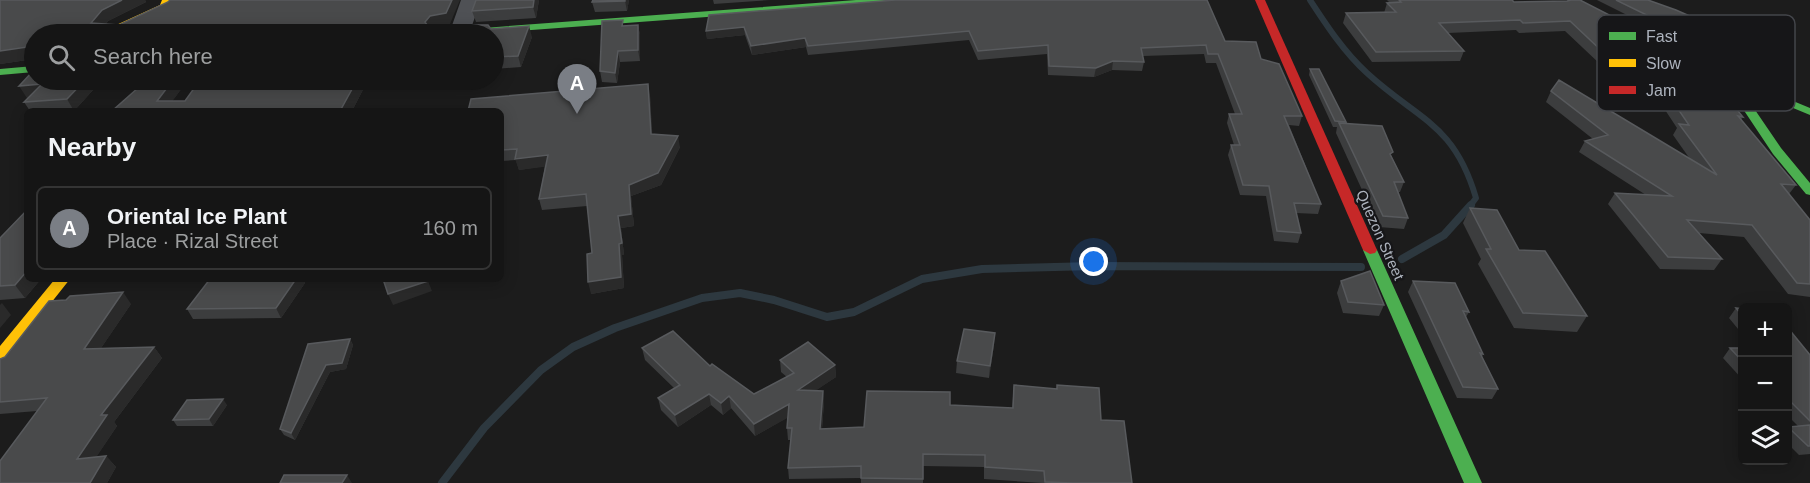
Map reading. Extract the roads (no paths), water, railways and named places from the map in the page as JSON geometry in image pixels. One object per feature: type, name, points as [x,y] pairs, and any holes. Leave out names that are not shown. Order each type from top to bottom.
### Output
[{"type":"street","points":[[127,24],[164,7],[167,0]]},
{"type":"street","points":[[457,24],[471,0]]},
{"type":"street","points":[[504,30],[894,0]]},
{"type":"street","name":"Quezon Street","points":[[1260,0],[1473,483]]},
{"type":"street","points":[[0,72],[24,70]]},
{"type":"street","points":[[1795,106],[1810,112]]},
{"type":"street","points":[[1750,111],[1777,151],[1810,191]]},
{"type":"street","points":[[0,357],[61,282]]},
{"type":"waterway","points":[[1310,0],[1336,38],[1359,65],[1385,89],[1432,125],[1457,153],[1476,198],[1470,206]]},
{"type":"waterway","points":[[1402,259],[1444,235],[1471,205]]},
{"type":"waterway","points":[[442,483],[484,428],[541,370],[573,347],[615,328],[702,298],[740,293],[774,300],[827,317],[854,312],[922,279],[982,269],[1093,266],[1361,267]]},
{"type":"place","name":"Oriental Ice Plant","points":[[577,114]]}]
